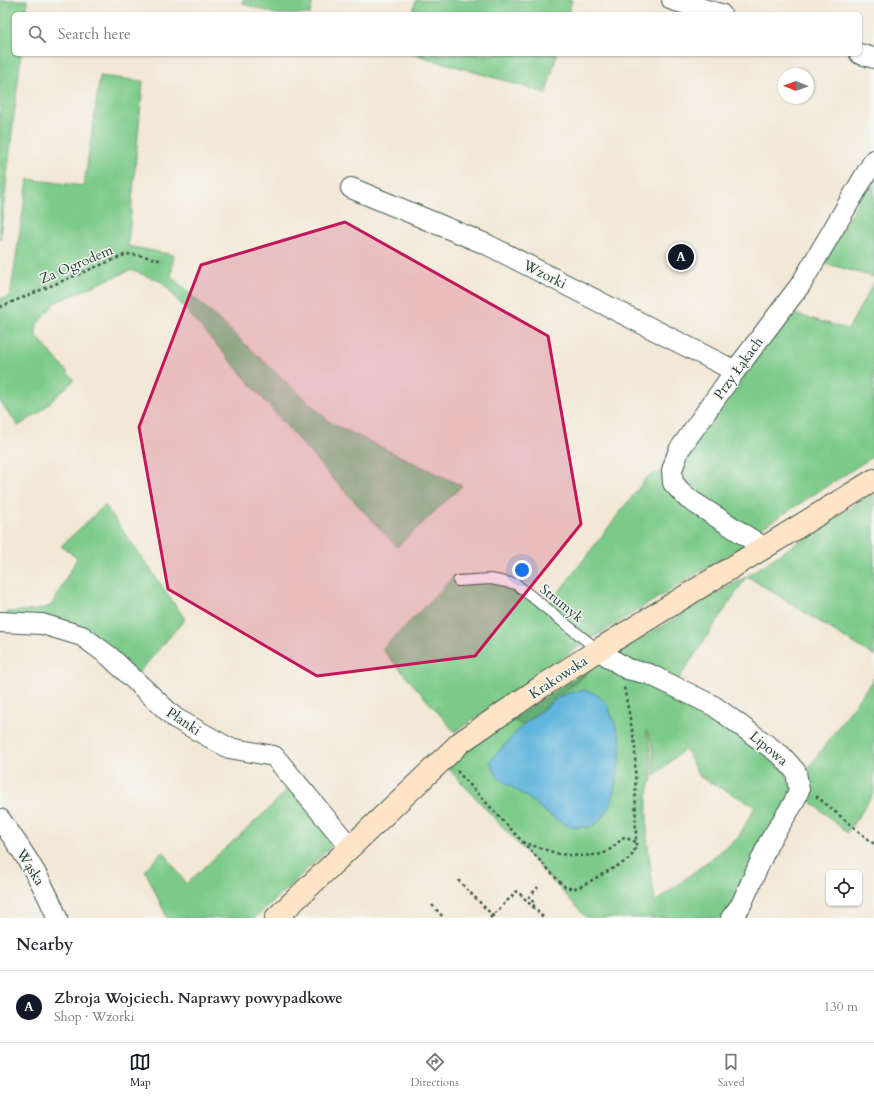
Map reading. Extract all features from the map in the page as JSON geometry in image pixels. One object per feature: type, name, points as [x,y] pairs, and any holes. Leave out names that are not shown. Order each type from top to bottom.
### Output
[{"type":"street","points":[[672,0],[714,12]]},
{"type":"street","points":[[862,55],[874,58]]},
{"type":"street","name":"Przy Łąkach","points":[[765,548],[687,498],[673,483],[672,470],[679,450],[735,371],[801,284],[874,160]]},
{"type":"street","name":"Wzorki","points":[[351,188],[488,245],[735,371]]},
{"type":"street","name":"Krakowska","points":[[276,918],[461,742],[541,687],[607,656],[765,548],[874,480]]},
{"type":"street","name":"Płanki","points":[[0,622],[42,624],[82,636],[109,656],[175,718],[229,748],[274,756],[350,847]]},
{"type":"street","name":"Lipowa","points":[[607,656],[627,669],[649,674],[714,706],[782,756],[796,772],[799,790],[793,804],[769,842],[741,905],[732,918]]},
{"type":"street","name":"Wąska","points":[[0,819],[33,869],[51,901],[57,918]]},
{"type":"lane","name":"Strumyk","points":[[458,581],[491,579],[516,584],[607,656]]},
{"type":"path","name":"Za Ogrodem","points":[[0,307],[127,254],[163,261]]},
{"type":"path","points":[[445,758],[566,888],[578,888],[631,857],[634,853],[636,842],[635,745],[623,681],[607,656]]},
{"type":"path","points":[[797,780],[874,844]]},
{"type":"path","points":[[522,842],[559,854],[580,856],[603,854],[624,837],[636,842]]},
{"type":"path","points":[[458,880],[495,918]]},
{"type":"path","points":[[533,907],[535,904],[529,897],[538,887]]},
{"type":"path","points":[[490,918],[517,891],[544,918]]},
{"type":"path","points":[[432,905],[444,918]]},
{"type":"highlighted area","points":[[345,222],[548,336],[581,524],[475,656],[317,676],[168,589],[139,427],[201,265]]},
{"type":"green space","points":[[0,0],[27,0],[26,12],[12,12],[12,56],[21,56],[0,239]]},
{"type":"green space","points":[[243,0],[313,0],[310,12],[269,12],[243,4]]},
{"type":"green space","points":[[416,0],[572,0],[569,12],[413,12]]},
{"type":"green space","points":[[420,56],[556,56],[546,93]]},
{"type":"green space","points":[[100,76],[143,81],[128,246],[174,255],[171,276],[331,423],[462,486],[397,547],[324,469],[162,282],[131,270],[56,302],[37,324],[36,335],[74,380],[40,412],[18,426],[0,401],[0,299],[10,296],[28,179],[84,186]]},
{"type":"green space","points":[[874,172],[874,277],[824,263]]},
{"type":"green space","points":[[874,282],[874,456],[752,534],[678,483],[681,452],[788,312],[848,329]]},
{"type":"green space","points":[[667,470],[749,542],[584,643],[455,732],[382,649],[454,577],[491,575],[548,606],[647,477]]},
{"type":"green space","points":[[874,492],[874,656],[747,576]]},
{"type":"green space","points":[[105,505],[185,619],[136,676],[84,633],[6,619],[8,612],[37,610],[51,606],[77,558],[61,546]]},
{"type":"green space","points":[[747,576],[676,683],[613,655]]},
{"type":"green space","points":[[605,658],[714,711],[780,760],[793,790],[726,918],[587,918],[446,766],[511,719],[523,725],[490,761],[527,797],[548,814],[571,827],[589,827],[596,824],[602,818],[611,803],[620,762],[601,698],[586,691],[570,693],[559,697]],"holes":[[[647,730],[652,745],[654,776],[685,749],[700,777],[755,806],[738,838],[655,902],[647,838],[647,796],[652,779],[650,745]]]},
{"type":"green space","points":[[605,658],[523,725],[511,719]]},
{"type":"green space","points":[[874,678],[874,793],[847,833],[801,793],[801,778]]},
{"type":"green space","points":[[291,785],[338,840],[255,918],[167,918],[145,870],[163,851],[186,884],[273,805]]},
{"type":"water","points":[[585,690],[594,693],[607,704],[620,737],[620,762],[611,804],[602,818],[596,824],[589,827],[571,827],[548,814],[527,797],[498,778],[490,761],[523,725],[559,697],[568,693]]},
{"type":"place","name":"Zbroja Wojciech. Naprawy powypadkowe","points":[[681,257]]}]
